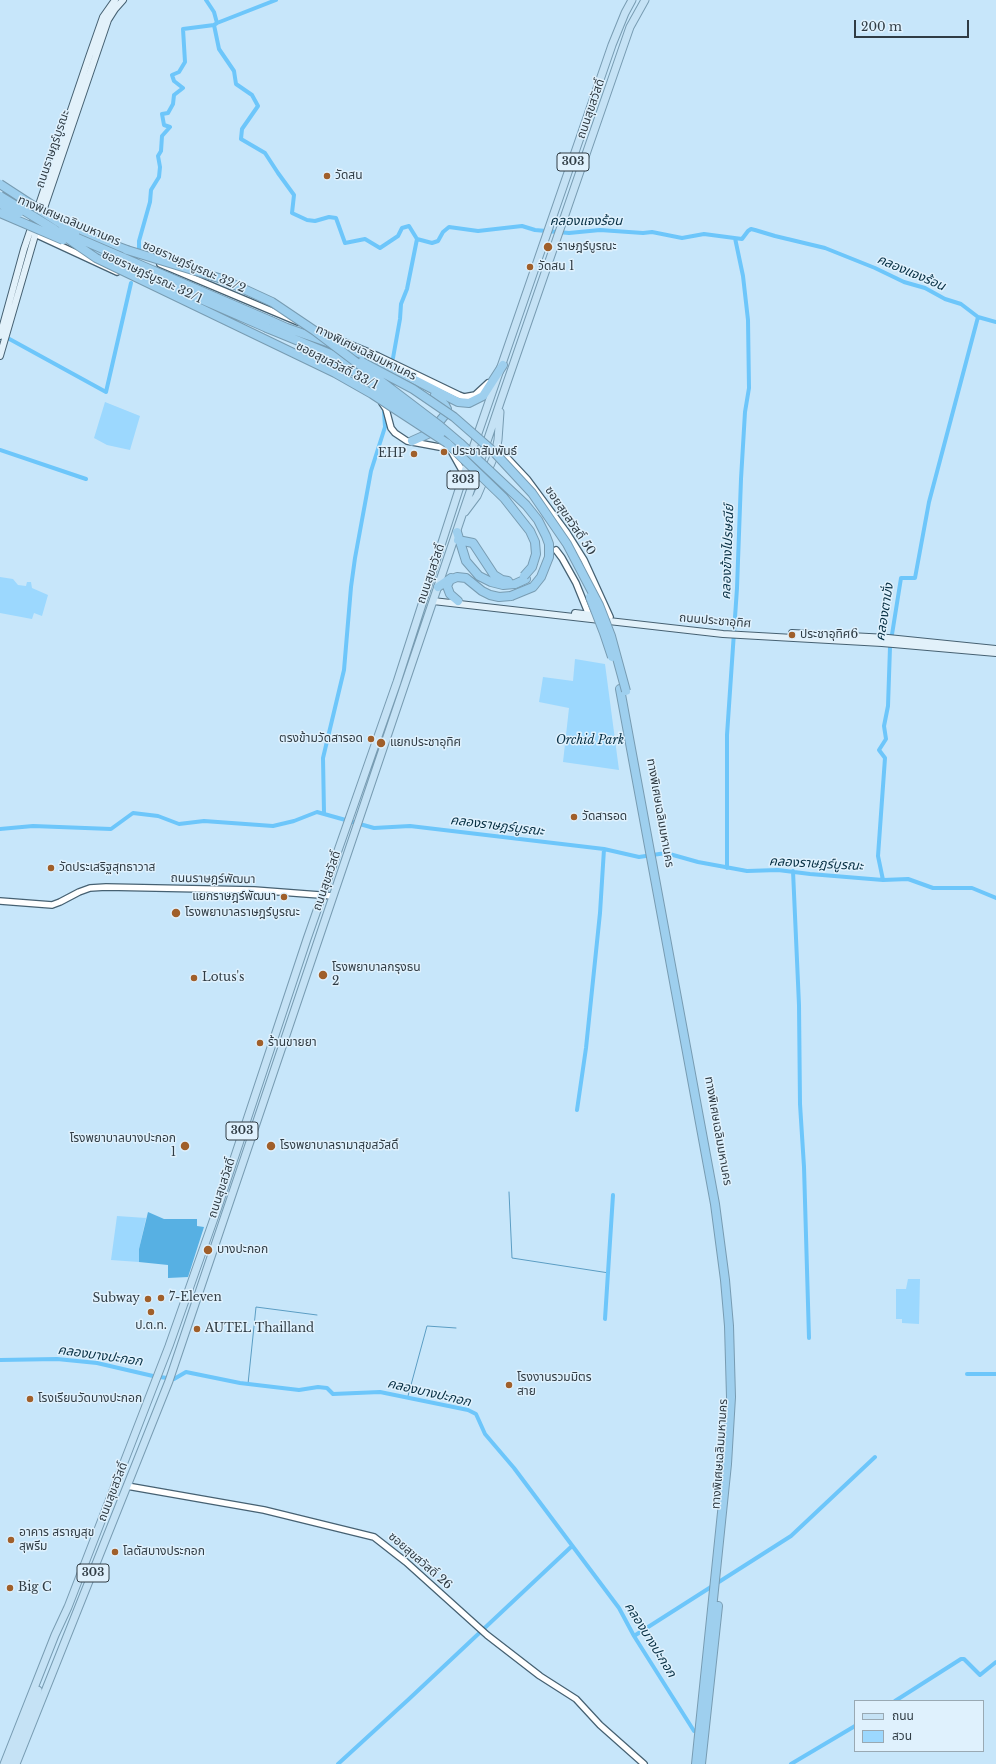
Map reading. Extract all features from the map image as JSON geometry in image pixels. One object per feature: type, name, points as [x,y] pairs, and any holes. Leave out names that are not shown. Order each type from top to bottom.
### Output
[{"type":"highway","points":[[0,184],[106,254],[54,229]]},
{"type":"highway","points":[[0,196],[54,229],[101,261],[341,377],[377,397],[451,446],[504,498],[530,531],[536,542],[536,554],[532,567],[519,583],[507,585],[495,583],[483,578],[469,565],[462,553],[457,536]]},
{"type":"highway","name":"ทางพิเศษเฉลิมมหานคร","points":[[0,204],[269,324],[295,340],[351,360],[394,384],[446,418],[482,448],[525,493],[557,537],[584,584],[604,633],[620,689],[715,1204],[725,1280],[729,1326],[731,1397],[728,1464],[696,1764]]},
{"type":"highway","name":"ทางพิเศษเฉลิมมหานคร","points":[[0,213],[269,324],[284,327],[351,360],[401,382],[449,414],[494,452],[532,493],[568,544],[599,605],[611,636],[626,692],[720,1206],[731,1283],[734,1324],[736,1397],[734,1458],[701,1764]]},
{"type":"highway","points":[[70,229],[110,245],[222,279],[263,297],[306,324],[449,433],[523,502],[538,520],[546,536],[549,552],[544,573],[532,586],[511,596],[499,596],[482,591],[466,578],[455,577],[447,580],[438,587]]},
{"type":"highway","points":[[284,327],[370,357],[454,401],[464,403],[474,402],[487,391],[504,361]]},
{"type":"highway","points":[[295,340],[322,356],[350,369],[367,380],[416,418],[448,438],[505,493],[523,513],[538,535],[541,549],[538,566],[533,573],[525,577],[512,581],[500,579],[491,572],[474,544],[457,536]]},
{"type":"highway","points":[[412,441],[430,433],[446,413],[446,405],[426,386]]},
{"type":"highway","points":[[455,577],[449,582],[448,590],[451,596],[458,600]]},
{"type":"main road","name":"ถนนราษฎร์บูรณะ","points":[[0,356],[3,335],[24,249],[105,19],[115,0]]},
{"type":"main road","name":"ถนนราษฎร์บูรณะ","points":[[3,335],[105,19],[123,0]]},
{"type":"main road","name":"ถนนสุขสวัสดิ์","points":[[4,1764],[55,1635],[67,1611],[162,1367],[218,1207],[322,894],[397,682],[464,474],[548,235],[612,45],[632,0]]},
{"type":"main road","name":"ถนนสุขสวัสดิ์","points":[[16,1764],[169,1380],[438,587],[457,536],[462,515],[501,400],[605,103],[630,27],[645,0]]},
{"type":"main road","points":[[594,100],[605,103]]},
{"type":"main road","points":[[462,515],[477,496],[497,447],[501,400]]},
{"type":"main road","points":[[424,598],[434,599]]},
{"type":"main road","name":"ถนนประชาอุทิศ","points":[[434,599],[458,600],[610,617],[734,633]]},
{"type":"main road","name":"ถนนประชาอุทิศ","points":[[434,599],[734,633],[888,641],[996,653]]},
{"type":"main road","name":"ถนนประชาอุทิศ","points":[[897,642],[996,649]]},
{"type":"main road","points":[[307,939],[318,942]]},
{"type":"main road","name":"303","points":[[9,1764],[67,1611]]},
{"type":"street","name":"ซอยราษฎร์บูรณะ 32/2","points":[[42,214],[378,356],[464,397],[475,395],[480,392],[504,361]]},
{"type":"street","name":"ซอยราษฎร์บูรณะ 32/1","points":[[35,234],[259,340]]},
{"type":"street","name":"ซอยสุขสวัสดิ์ 33/1","points":[[259,340],[364,390],[383,404],[393,431],[403,439],[450,449],[464,474]]},
{"type":"street","name":"ซอยสุขสวัสดิ์ 50","points":[[497,447],[527,479],[564,528],[584,560],[610,617]]},
{"type":"street","points":[[556,550],[576,584],[589,615]]},
{"type":"street","name":"ถนนราษฎร์พัฒนา","points":[[0,901],[52,905],[78,892],[90,888],[110,887],[210,889],[322,894],[333,896]]},
{"type":"street","name":"ซอยสุขสวัสดิ์ 26","points":[[127,1486],[261,1509],[374,1537],[406,1562],[492,1638],[540,1676],[576,1699],[600,1726],[644,1764]]},
{"type":"green space","points":[[105,402],[140,416],[130,450],[107,445],[94,438]]},
{"type":"green space","points":[[0,577],[13,579],[18,585],[26,586],[27,582],[31,582],[32,588],[48,595],[42,616],[34,613],[32,619],[0,613]]},
{"type":"green space","name":"Orchid Park","points":[[575,659],[605,664],[619,770],[563,762],[569,708],[539,702],[543,677],[573,681]]},
{"type":"green space","points":[[117,1216],[146,1218],[139,1249],[139,1262],[111,1260]]},
{"type":"green space","points":[[908,1279],[920,1279],[919,1324],[902,1323],[902,1319],[896,1319],[896,1289],[906,1289]]},
{"type":"shaded area","points":[[148,1212],[164,1219],[197,1219],[197,1226],[204,1227],[188,1277],[168,1278],[168,1265],[139,1262],[139,1249]]},
{"type":"waterway","name":"คลองแจงร้อน","points":[[206,0],[214,12],[217,23],[214,25],[219,49],[234,71],[236,84],[252,95],[258,106],[242,129],[241,139],[265,153],[294,195],[292,213],[307,220],[315,221],[329,217],[336,218],[345,243],[365,239],[380,248],[398,236],[402,228],[409,226],[417,239]]},
{"type":"waterway","points":[[217,23],[276,0]]},
{"type":"waterway","points":[[139,250],[139,241],[150,202],[151,190],[159,177],[160,167],[158,156],[161,151],[162,136],[170,127],[164,125],[162,114],[168,113],[173,104],[174,95],[183,88],[174,81],[172,75],[179,72],[185,62],[183,29],[214,25]]},
{"type":"waterway","name":"คลองแจงร้อน","points":[[417,239],[432,243],[438,241],[443,232],[449,227],[478,231],[522,226],[535,230],[569,233],[600,230],[643,233],[652,232],[682,238],[704,234],[742,239],[751,229],[825,248],[875,268],[904,282],[925,288],[945,299],[961,304],[978,317],[996,322]]},
{"type":"waterway","name":"คลองข้างไปรษณีย์","points":[[727,868],[727,735],[737,588],[745,412],[749,388],[748,320],[743,276],[735,238]]},
{"type":"waterway","points":[[393,358],[400,319],[401,304],[407,289],[417,239]]},
{"type":"waterway","points":[[4,336],[106,392],[131,283]]},
{"type":"waterway","name":"คลองตามั่ง","points":[[883,880],[878,856],[885,758],[879,750],[886,739],[884,726],[888,706],[890,647],[901,578],[915,578],[929,502],[978,317]]},
{"type":"waterway","points":[[324,813],[323,758],[344,670],[355,558],[371,471],[385,427],[384,411]]},
{"type":"waterway","points":[[0,450],[86,479]]},
{"type":"waterway","name":"คลองราษฎร์บูรณะ","points":[[0,829],[33,826],[111,829],[133,813],[158,816],[179,824],[204,821],[273,826],[294,821],[317,812],[374,828],[410,826],[604,849],[639,857],[666,853],[698,862],[747,871],[778,870],[883,880],[908,879],[933,888],[972,888],[996,898]]},
{"type":"waterway","points":[[577,1110],[586,1048],[600,913],[604,849]]},
{"type":"waterway","points":[[793,871],[799,1005],[800,1104],[804,1167],[809,1338]]},
{"type":"waterway","points":[[509,1192],[512,1258],[609,1273]]},
{"type":"waterway","points":[[605,1319],[613,1195]]},
{"type":"waterway","points":[[248,1384],[256,1307],[317,1315]]},
{"type":"waterway","points":[[408,1396],[427,1326],[456,1328]]},
{"type":"waterway","name":"คลองบางปะกอก","points":[[0,1360],[57,1359],[97,1363],[153,1376],[174,1379],[186,1372],[240,1383],[299,1390],[318,1387],[327,1388],[333,1394],[380,1392],[468,1410],[476,1414],[485,1434],[514,1468],[619,1608],[634,1636],[694,1731]]},
{"type":"waterway","points":[[967,1374],[996,1374]]},
{"type":"waterway","points":[[634,1636],[791,1536],[875,1457]]},
{"type":"waterway","points":[[338,1764],[572,1546]]},
{"type":"waterway","points":[[897,1700],[961,1659],[964,1659],[980,1675],[996,1662]]},
{"type":"waterway","points":[[791,1764],[854,1727]]},
{"type":"place","name":"วัดสน","points":[[327,176]]},
{"type":"place","name":"ราษฎร์บูรณะ","points":[[548,247]]},
{"type":"place","name":"วัดสน 1","points":[[530,267]]},
{"type":"place","name":"ประชาสัมพันธ์","points":[[444,452]]},
{"type":"place","name":"EHP","points":[[414,454]]},
{"type":"place","name":"ประชาอุทิศ6","points":[[792,635]]},
{"type":"place","name":"ตรงข้ามวัดสารอด","points":[[371,739]]},
{"type":"place","name":"แยกประชาอุทิศ","points":[[381,743]]},
{"type":"place","name":"วัดสารอด","points":[[574,817]]},
{"type":"place","name":"วัดประเสริฐสุทธาวาส","points":[[51,868]]},
{"type":"place","name":"แยกราษฎร์พัฒนา","points":[[284,897]]},
{"type":"place","name":"โรงพยาบาลราษฎร์บูรณะ","points":[[176,913]]},
{"type":"place","name":"โรงพยาบาลกรุงธน 2","points":[[323,975]]},
{"type":"place","name":"Lotus's","points":[[194,978]]},
{"type":"place","name":"ร้านขายยา","points":[[260,1043]]},
{"type":"place","name":"โรงพยาบาลบางปะกอก 1","points":[[185,1146]]},
{"type":"place","name":"โรงพยาบาลรามาสุขสวัสดิ์","points":[[271,1146]]},
{"type":"place","name":"บางปะกอก","points":[[208,1250]]},
{"type":"place","name":"7-Eleven","points":[[161,1298]]},
{"type":"place","name":"Subway","points":[[148,1299]]},
{"type":"place","name":"ป.ต.ท.","points":[[151,1312]]},
{"type":"place","name":"AUTEL Thailland","points":[[197,1329]]},
{"type":"place","name":"โรงงานรวมมิตร สาย","points":[[509,1385]]},
{"type":"place","name":"โรงเรียนวัดบางปะกอก","points":[[30,1399]]},
{"type":"place","name":"อาคาร สราญสุข สุพรีม","points":[[11,1540]]},
{"type":"place","name":"โลตัสบางประกอก","points":[[115,1552]]},
{"type":"place","name":"Big C","points":[[10,1588]]}]
